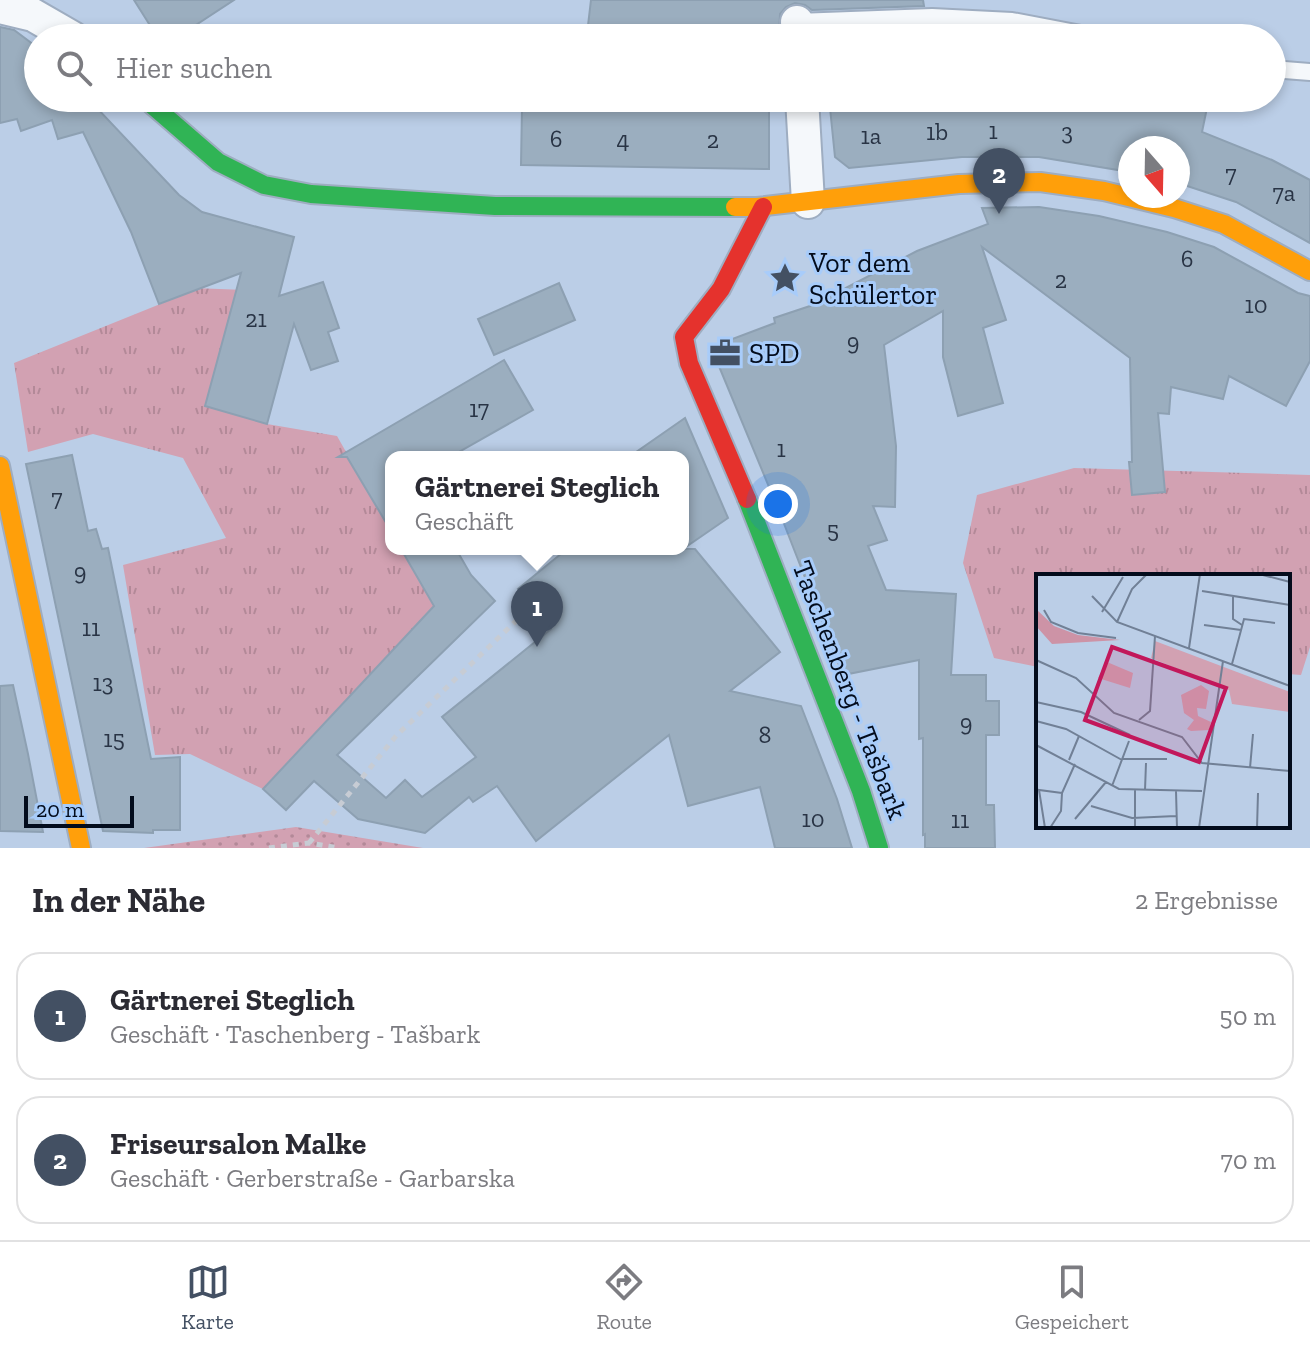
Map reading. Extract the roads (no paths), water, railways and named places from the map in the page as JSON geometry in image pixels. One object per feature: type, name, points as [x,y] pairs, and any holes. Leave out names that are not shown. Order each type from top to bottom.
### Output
[{"type":"street","points":[[0,7],[28,8],[52,24]]},
{"type":"street","points":[[160,112],[218,162],[264,185],[311,194],[495,206],[763,207],[959,184],[1040,182],[1104,191],[1212,220],[1310,271]]},
{"type":"street","points":[[803,112],[808,202]]},
{"type":"street","name":"Taschenberg - Tašbark","points":[[763,207],[721,289],[684,337],[689,363],[769,554],[861,791],[879,848]]},
{"type":"street","points":[[0,466],[81,848]]},
{"type":"lane","points":[[797,24],[932,17],[1028,24]]},
{"type":"lane","points":[[1286,70],[1310,72]]},
{"type":"place","name":"Friseursalon Malke","points":[[999,214]]},
{"type":"place","name":"Vor dem Schülertor","points":[[785,278]]},
{"type":"place","name":"SPD","points":[[725,353]]},
{"type":"place","name":"Gärtnerei Steglich","points":[[537,647]]}]
